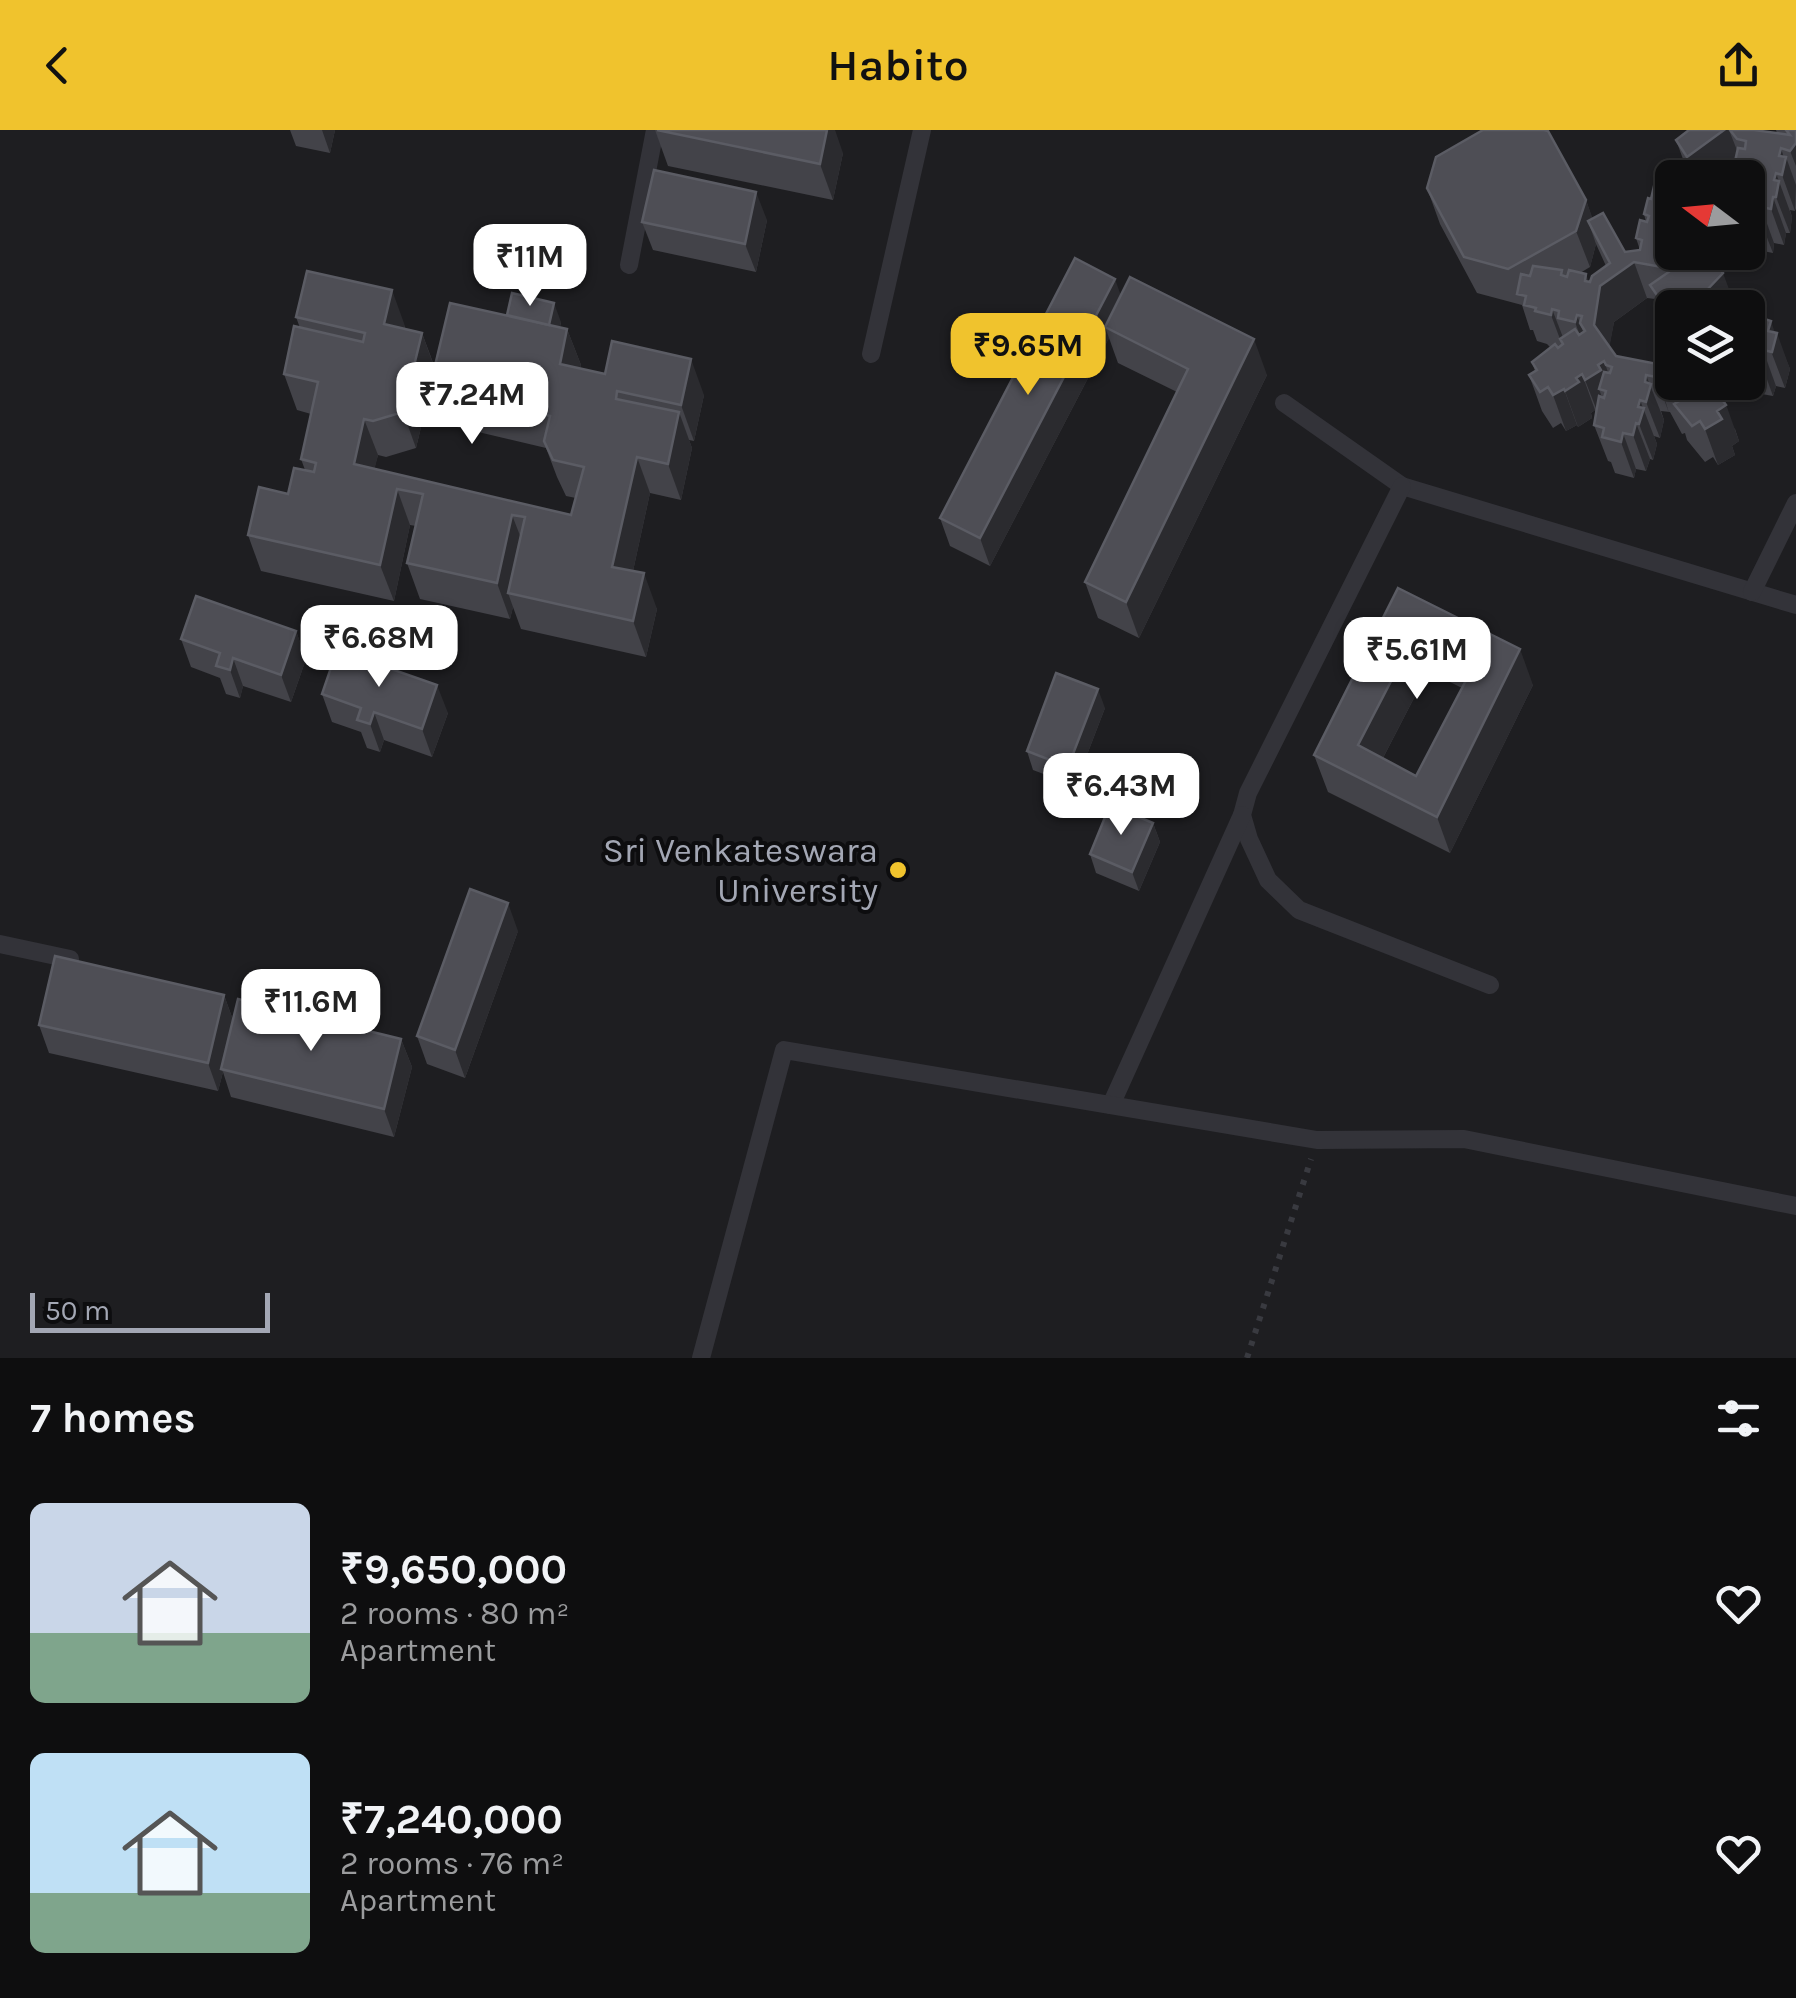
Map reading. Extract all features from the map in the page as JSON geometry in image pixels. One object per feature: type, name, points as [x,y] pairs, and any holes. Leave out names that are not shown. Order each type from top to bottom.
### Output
[{"type":"lane","points":[[628,264],[655,130]]},
{"type":"lane","points":[[871,354],[922,130]]},
{"type":"lane","points":[[1284,402],[1402,486],[1796,605]]},
{"type":"lane","points":[[1110,1105],[1242,815],[1248,793],[1402,486]]},
{"type":"lane","points":[[1752,592],[1796,502]]},
{"type":"lane","points":[[1242,815],[1248,839],[1268,880],[1299,910],[1490,986]]},
{"type":"lane","points":[[0,944],[70,959]]},
{"type":"lane","points":[[701,1358],[784,1050],[1317,1140],[1464,1139],[1796,1206]]},
{"type":"path","points":[[1246,1358],[1317,1140]]},
{"type":"shaded area","name":"Sri Venkateswara University","points":[[0,130],[1796,130],[1796,1358],[0,1358]]},
{"type":"building","points":[[657,130],[827,130],[820,164]]},
{"type":"building","points":[[1483,130],[1548,131],[1586,200],[1576,231],[1508,269],[1464,257],[1427,188],[1436,157]]},
{"type":"building","points":[[1689,130],[1724,130],[1687,157],[1676,140]]},
{"type":"building","points":[[1730,130],[1790,135],[1786,130],[1796,130],[1796,143],[1790,151],[1781,148],[1779,156],[1786,157],[1782,175],[1776,173],[1774,180],[1779,181],[1771,209],[1765,208],[1765,160],[1735,160],[1738,148],[1745,149],[1746,141],[1737,139]]},
{"type":"building","points":[[654,170],[756,192],[745,244],[642,222]]},
{"type":"building","points":[[1654,186],[1655,266],[1634,262],[1600,286],[1594,325],[1616,356],[1655,364],[1655,377],[1646,375],[1645,382],[1651,384],[1646,402],[1640,400],[1638,407],[1644,408],[1639,424],[1636,423],[1633,435],[1623,433],[1621,442],[1602,437],[1604,428],[1594,425],[1599,396],[1604,398],[1606,391],[1599,389],[1604,372],[1610,373],[1612,367],[1604,361],[1598,365],[1601,370],[1585,380],[1582,374],[1576,378],[1579,382],[1553,395],[1548,387],[1540,392],[1529,375],[1537,370],[1532,362],[1555,344],[1558,348],[1563,344],[1560,339],[1575,329],[1579,335],[1585,331],[1580,323],[1582,316],[1577,315],[1575,322],[1558,318],[1559,311],[1552,309],[1551,315],[1535,311],[1536,308],[1524,305],[1526,296],[1517,294],[1521,274],[1530,276],[1533,266],[1562,270],[1561,275],[1567,277],[1569,270],[1586,274],[1585,281],[1590,282],[1610,263],[1588,221],[1603,213],[1625,252],[1640,250],[1642,240],[1636,238],[1640,220],[1647,222],[1649,216],[1644,214]]},
{"type":"building","points":[[1075,258],[1115,279],[980,538],[940,518]]},
{"type":"building","points":[[1672,270],[1723,273],[1707,290],[1655,292],[1650,285]]},
{"type":"building","points":[[307,271],[392,290],[384,324],[422,333],[413,370],[433,374],[450,303],[567,329],[560,364],[605,374],[612,341],[691,359],[681,405],[617,391],[616,399],[679,412],[668,464],[637,457],[612,567],[644,573],[633,621],[508,593],[525,517],[512,515],[497,583],[407,563],[423,494],[397,489],[380,565],[248,535],[259,487],[288,494],[294,468],[314,472],[316,463],[301,459],[318,382],[284,374],[294,326],[363,342],[365,333],[296,317]],"holes":[[[409,383],[550,416],[544,441],[553,460],[584,467],[571,515],[354,464],[364,419],[373,421],[403,412]]]},
{"type":"building","points":[[1130,277],[1254,339],[1126,602],[1085,582],[1188,369],[1105,327]]},
{"type":"building","points":[[512,293],[554,303],[549,325],[507,315]]},
{"type":"building","points":[[1765,319],[1771,321],[1768,331],[1777,333],[1772,352],[1765,350]]},
{"type":"building","points":[[1722,400],[1726,405],[1717,411],[1722,419],[1705,429],[1700,421],[1692,426],[1674,404]]},
{"type":"building","points":[[1398,588],[1520,649],[1437,817],[1314,755]],"holes":[[[1415,635],[1474,665],[1416,776],[1358,745]]]},
{"type":"building","points":[[196,596],[296,631],[281,675],[233,658],[230,670],[216,666],[220,653],[181,639]]},
{"type":"building","points":[[337,650],[437,685],[422,729],[374,712],[370,724],[357,720],[361,708],[322,694]]},
{"type":"building","points":[[1056,673],[1098,689],[1068,767],[1027,751]]},
{"type":"building","points":[[1110,805],[1153,823],[1132,872],[1090,854]]},
{"type":"building","points":[[470,889],[508,903],[455,1050],[417,1036]]},
{"type":"building","points":[[55,956],[224,995],[208,1063],[39,1025]]},
{"type":"building","points":[[238,999],[401,1039],[384,1109],[221,1069]]},
{"type":"place","name":"Sri Venkateswara University","points":[[898,870]]}]
